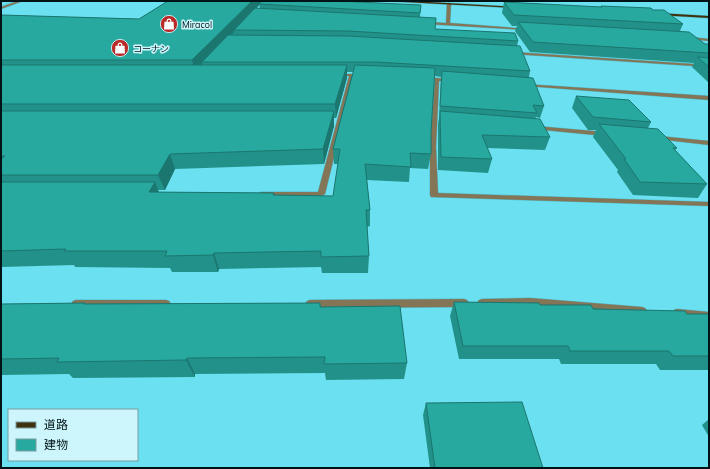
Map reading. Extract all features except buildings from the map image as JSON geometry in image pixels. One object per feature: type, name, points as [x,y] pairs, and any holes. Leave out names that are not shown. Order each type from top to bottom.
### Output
[{"type":"main road","points":[[386,1],[523,6],[465,1]]},
{"type":"main road","points":[[709,12],[655,12],[709,17]]},
{"type":"street","points":[[1,8],[21,1]]},
{"type":"street","points":[[448,24],[449,4]]},
{"type":"street","points":[[417,23],[535,30]]},
{"type":"street","points":[[685,38],[709,40]]},
{"type":"street","points":[[511,53],[709,66]]},
{"type":"street","points":[[329,74],[368,75]]},
{"type":"street","points":[[259,194],[321,194],[352,75]]},
{"type":"street","points":[[422,78],[461,81]]},
{"type":"street","points":[[437,79],[433,147],[434,195],[709,204]]},
{"type":"street","points":[[523,85],[709,98]]},
{"type":"street","points":[[434,120],[442,121]]},
{"type":"street","points":[[332,122],[339,122]]},
{"type":"street","points":[[529,128],[615,135]]},
{"type":"street","points":[[654,138],[709,143]]},
{"type":"street","points":[[303,304],[530,302],[655,312]]},
{"type":"street","points":[[65,304],[176,304]]},
{"type":"street","points":[[670,313],[709,316]]},
{"type":"place","name":"Miracol","points":[[169,24]]},
{"type":"place","name":"コーナン","points":[[120,48]]}]
